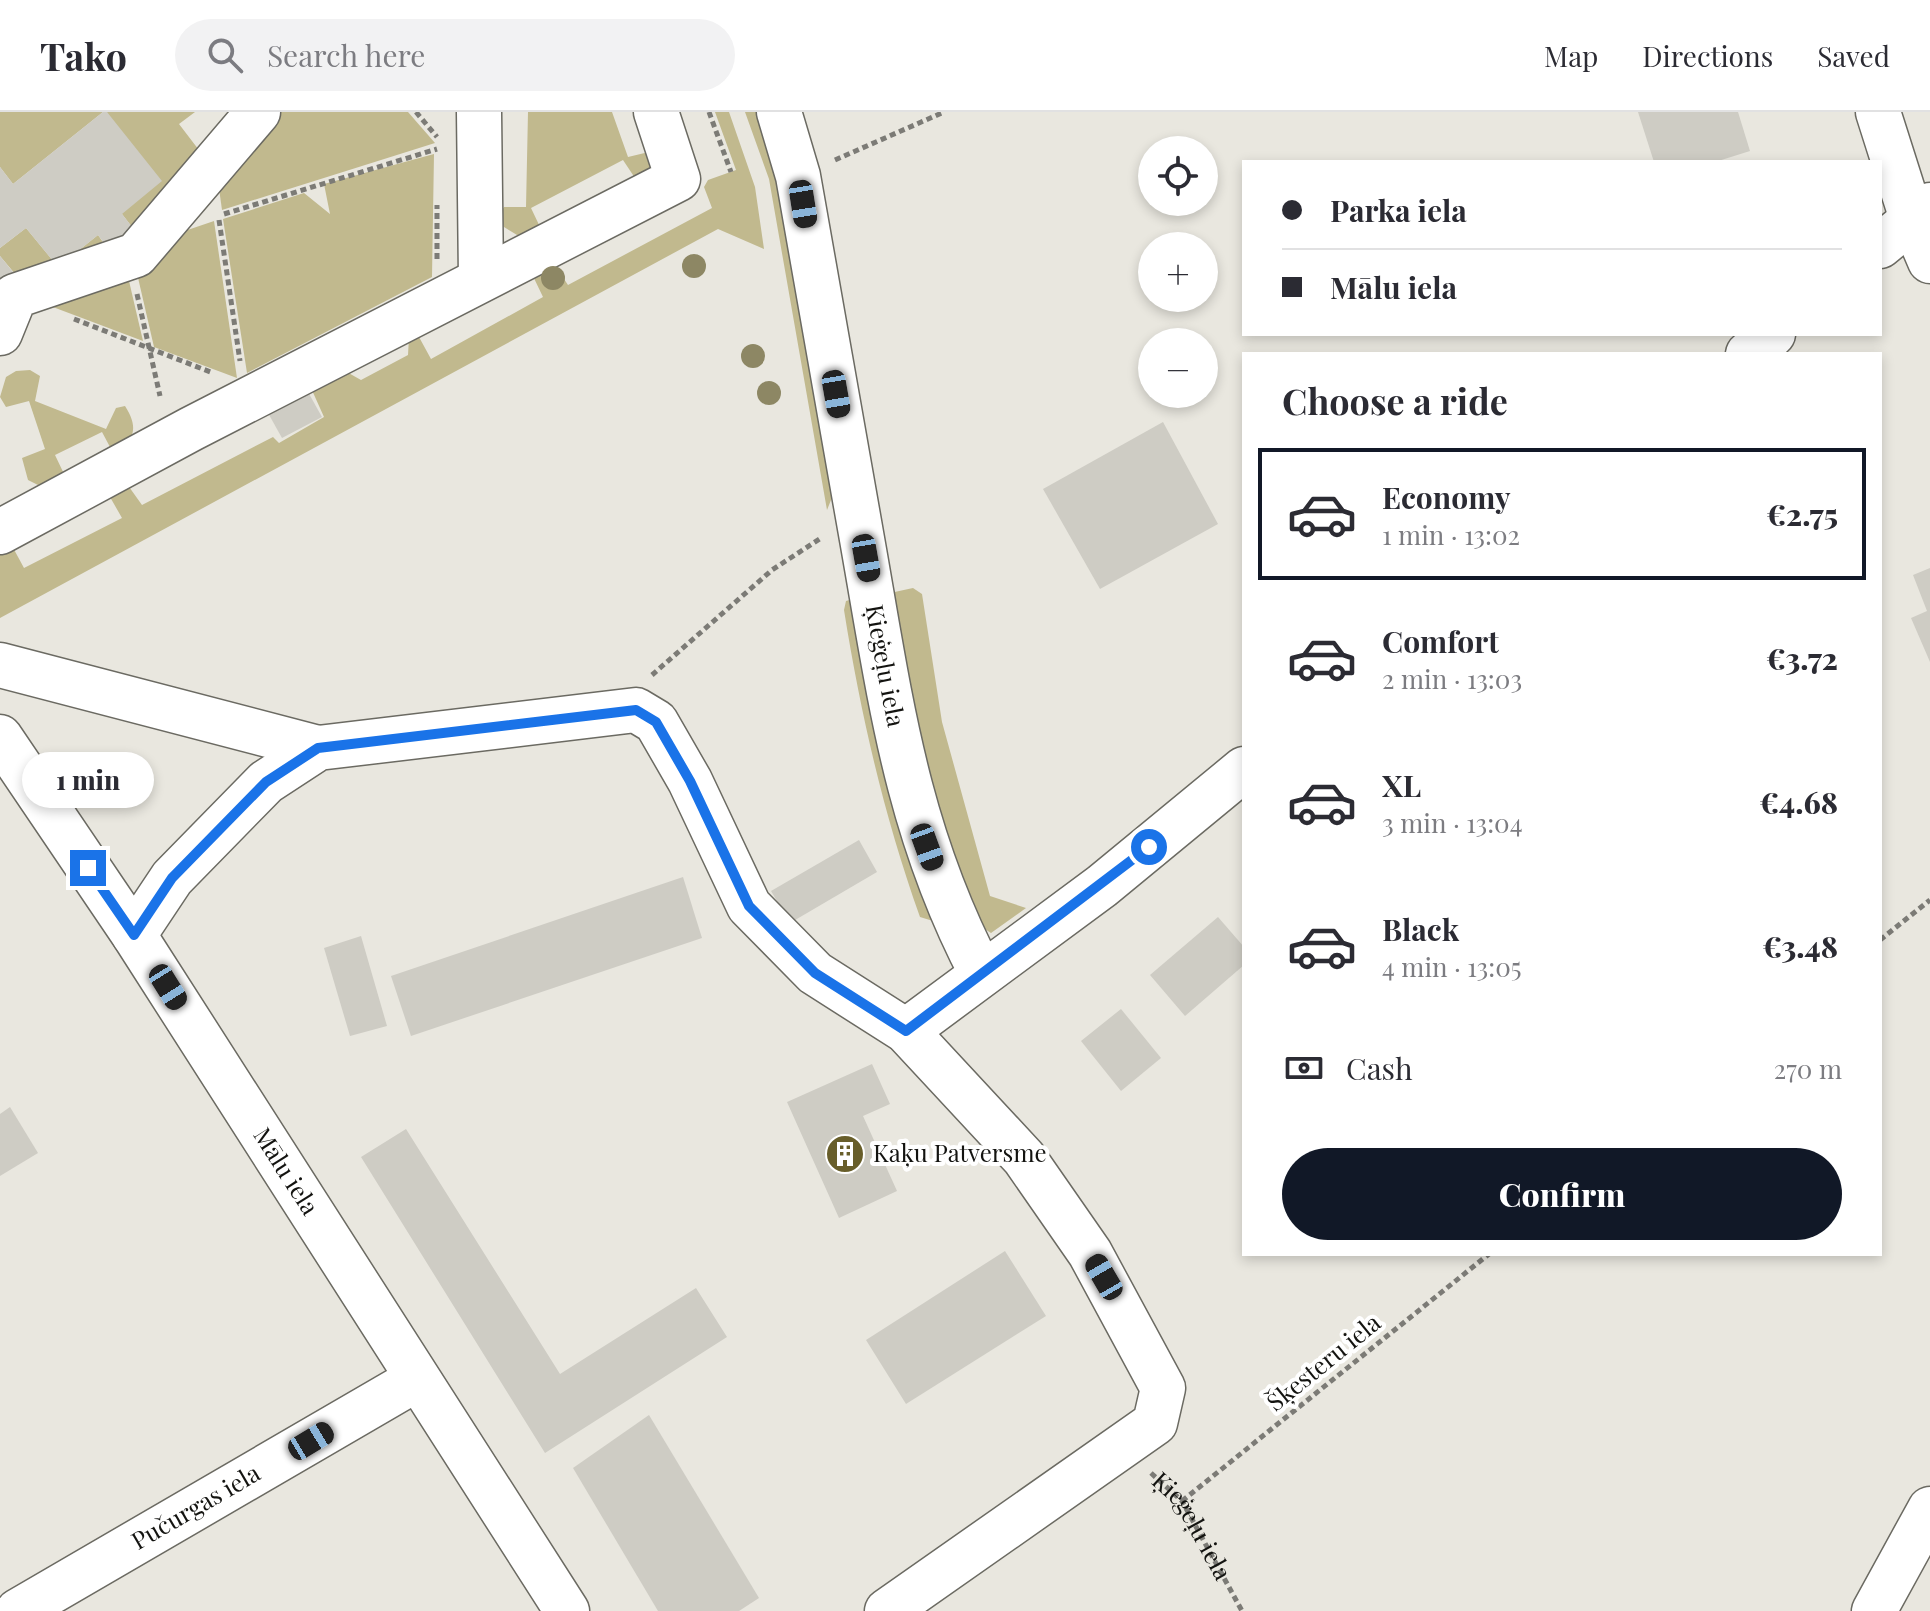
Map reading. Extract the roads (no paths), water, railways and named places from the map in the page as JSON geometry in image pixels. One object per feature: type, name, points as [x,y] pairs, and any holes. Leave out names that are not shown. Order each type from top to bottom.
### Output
[{"type":"street","points":[[8,314],[141,246],[258,112]]},
{"type":"street","points":[[479,112],[481,279]]},
{"type":"street","points":[[0,532],[245,391],[481,279],[678,179],[656,112]]},
{"type":"street","name":"Ķieģeļu iela","points":[[779,112],[798,176],[892,716],[918,824],[953,918],[982,974]]},
{"type":"street","points":[[1878,112],[1907,223],[1930,261]]},
{"type":"street","points":[[1750,352],[1770,336]]},
{"type":"street","points":[[0,665],[318,748],[636,710],[656,722],[690,781],[749,906],[815,973],[906,1031],[1024,1158],[1090,1253],[1163,1388],[1155,1423],[887,1611]]},
{"type":"street","name":"Mālu iela","points":[[0,737],[134,935],[567,1611]]},
{"type":"street","points":[[134,935],[172,878],[266,782],[318,748]]},
{"type":"street","points":[[906,1031],[1102,886],[1242,771]]},
{"type":"street","name":"Pučurgas iela","points":[[18,1611],[417,1379]]},
{"type":"street","points":[[1874,1611],[1930,1509]]},
{"type":"place","name":"Kaķu Patversme","points":[[845,1154]]}]
